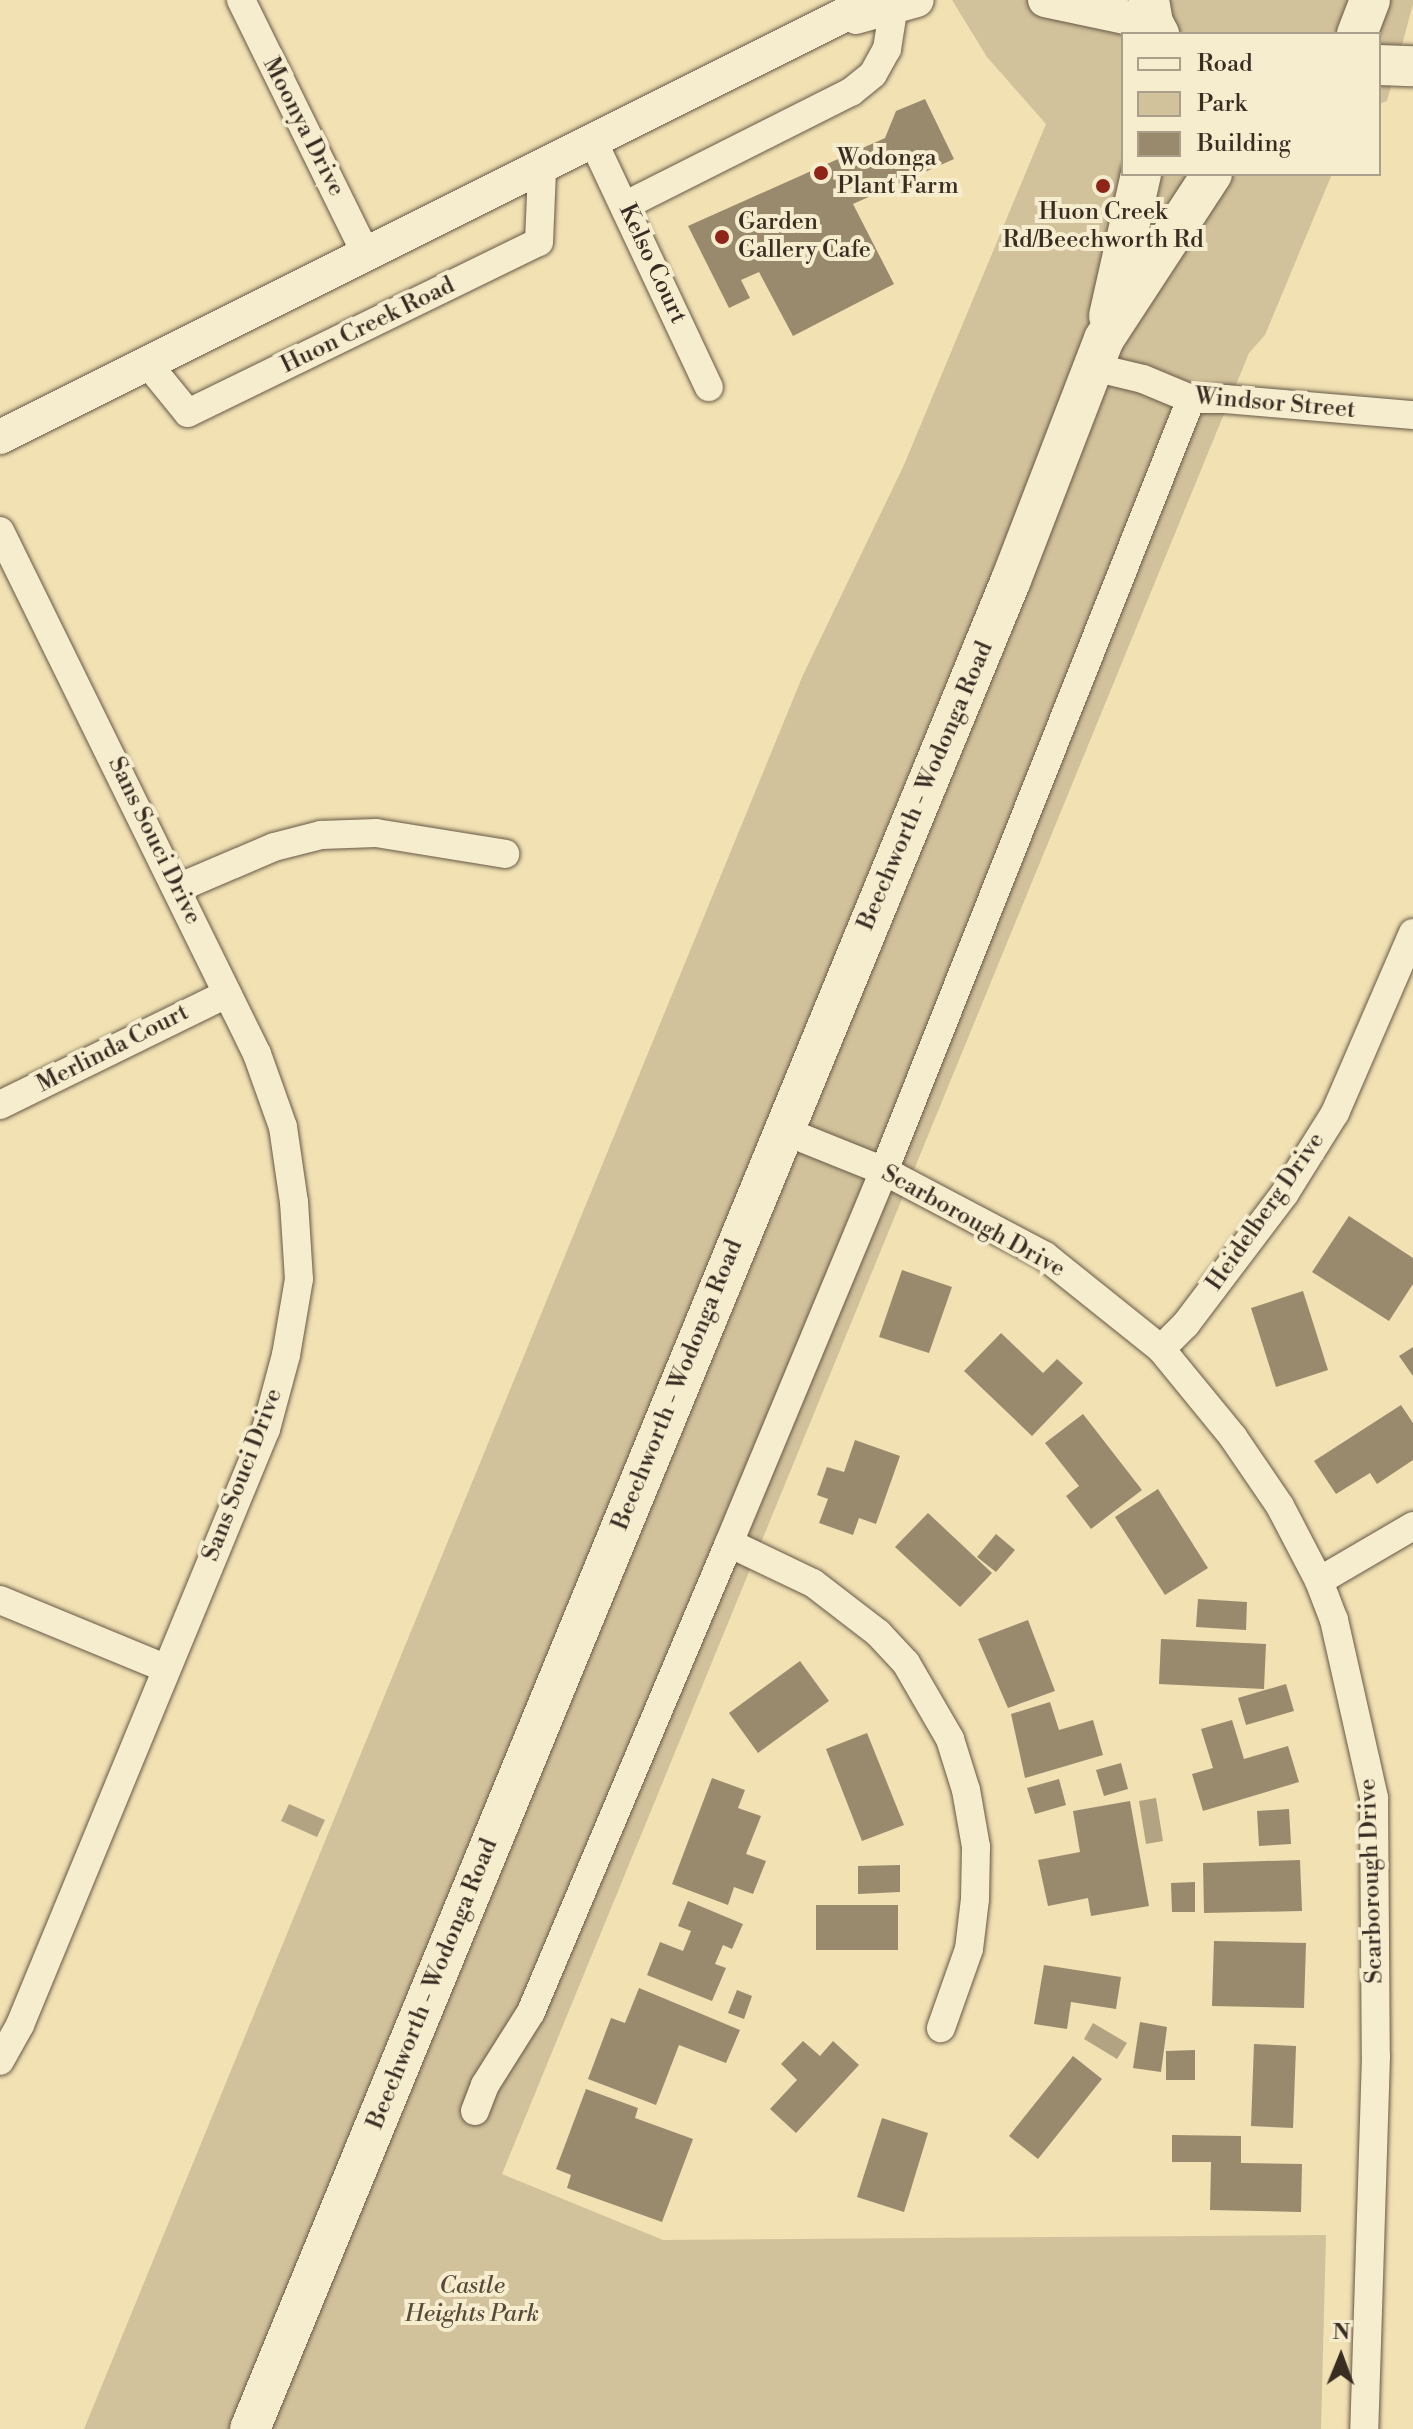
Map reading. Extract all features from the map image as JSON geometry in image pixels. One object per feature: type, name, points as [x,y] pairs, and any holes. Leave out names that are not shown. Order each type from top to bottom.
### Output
[{"type":"main road","points":[[1358,32],[1370,0]]},
{"type":"main road","points":[[1381,65],[1413,66]]},
{"type":"main road","name":"Beechworth - Wodonga Road","points":[[250,2429],[782,1130],[1011,580],[1098,353],[1141,176]]},
{"type":"main road","name":"Beechworth - Wodonga Road","points":[[1098,353],[1188,206],[1210,176]]},
{"type":"street","name":"Moonya Drive","points":[[241,0],[366,254]]},
{"type":"street","points":[[1045,0],[1154,19]]},
{"type":"street","points":[[0,437],[825,27],[895,2],[887,49],[873,74],[851,92],[626,205]]},
{"type":"street","name":"Kelso Court","points":[[593,141],[626,205],[709,387]]},
{"type":"street","name":"Huon Creek Road","points":[[148,364],[188,413],[539,242],[542,169]]},
{"type":"street","name":"Windsor Street","points":[[1098,353],[1143,379],[1191,399],[1225,399],[1413,415]]},
{"type":"street","points":[[475,2111],[485,2085],[531,2012],[729,1543],[884,1171],[1191,399]]},
{"type":"street","name":"Sans Souci Drive","points":[[0,531],[257,1054],[283,1127],[294,1202],[299,1279],[286,1355],[266,1429],[20,2025],[0,2061]]},
{"type":"street","points":[[178,888],[274,847],[321,835],[376,833],[505,854]]},
{"type":"street","name":"Heidelberg Drive","points":[[1161,1349],[1186,1324],[1285,1193],[1335,1113],[1413,933]]},
{"type":"street","name":"Merlinda Court","points":[[0,1105],[227,994]]},
{"type":"street","name":"Scarborough Drive","points":[[782,1130],[884,1171],[1045,1256],[1161,1349],[1233,1437],[1280,1506],[1319,1581],[1334,1620],[1374,1798],[1376,2056],[1364,2429]]},
{"type":"street","points":[[1319,1581],[1413,1526]]},
{"type":"street","points":[[729,1543],[813,1583],[878,1633],[906,1663],[950,1739],[966,1790],[976,1847],[975,1899],[969,1949],[941,2028]]},
{"type":"street","points":[[0,1600],[165,1668]]},
{"type":"green space","name":"Castle Heights Park","points":[[952,0],[1413,0],[1387,101],[1381,103],[1381,32],[1121,32],[1121,176],[1331,176],[1265,335],[1249,353],[502,2174],[663,2240],[1326,2235],[1321,2429],[84,2429],[803,675],[904,465],[1046,124],[987,57]]},
{"type":"shaded area","points":[[1156,1798],[1163,1841],[1146,1844],[1139,1801]]},
{"type":"shaded area","points":[[289,1804],[325,1820],[317,1837],[281,1821]]},
{"type":"shaded area","points":[[1093,2023],[1127,2043],[1117,2059],[1084,2039]]},
{"type":"building","points":[[925,99],[954,159],[853,204],[894,284],[793,336],[759,272],[741,280],[750,298],[729,308],[688,226],[885,138],[896,111]]},
{"type":"building","points":[[1349,1216],[1413,1258],[1413,1284],[1389,1321],[1312,1272]]},
{"type":"building","points":[[902,1270],[952,1287],[929,1353],[879,1337]]},
{"type":"building","points":[[1303,1291],[1328,1370],[1276,1387],[1251,1308]]},
{"type":"building","points":[[1001,1333],[1043,1373],[1057,1359],[1083,1383],[1032,1436],[964,1371]]},
{"type":"building","points":[[1413,1347],[1413,1376],[1399,1356]]},
{"type":"building","points":[[1401,1405],[1413,1423],[1413,1460],[1377,1484],[1370,1473],[1336,1494],[1314,1461]]},
{"type":"building","points":[[1083,1414],[1142,1490],[1091,1529],[1066,1496],[1079,1486],[1045,1443]]},
{"type":"building","points":[[855,1440],[900,1456],[876,1524],[859,1518],[853,1535],[819,1523],[828,1499],[817,1495],[827,1467],[844,1472]]},
{"type":"building","points":[[1158,1489],[1208,1568],[1165,1595],[1115,1517]]},
{"type":"building","points":[[928,1513],[992,1573],[960,1607],[895,1547]]},
{"type":"building","points":[[996,1534],[1015,1550],[996,1572],[977,1557]]},
{"type":"building","points":[[1198,1599],[1247,1602],[1246,1630],[1196,1627]]},
{"type":"building","points":[[1028,1620],[1055,1691],[1008,1708],[978,1639]]},
{"type":"building","points":[[1161,1639],[1266,1644],[1264,1689],[1159,1684]]},
{"type":"building","points":[[800,1661],[829,1701],[758,1753],[729,1713]]},
{"type":"building","points":[[1286,1684],[1294,1711],[1246,1725],[1238,1698]]},
{"type":"building","points":[[1050,1702],[1059,1730],[1093,1720],[1103,1755],[1025,1778],[1011,1714]]},
{"type":"building","points":[[1232,1720],[1244,1759],[1288,1746],[1299,1782],[1203,1811],[1192,1774],[1213,1768],[1201,1729]]},
{"type":"building","points":[[867,1733],[904,1825],[862,1841],[826,1749]]},
{"type":"building","points":[[1121,1763],[1128,1789],[1104,1796],[1096,1770]]},
{"type":"building","points":[[712,1778],[745,1790],[738,1808],[761,1816],[746,1854],[766,1861],[753,1894],[734,1887],[728,1905],[672,1884]]},
{"type":"building","points":[[1059,1779],[1066,1805],[1035,1814],[1027,1788]]},
{"type":"building","points":[[1130,1801],[1149,1906],[1091,1916],[1088,1898],[1048,1906],[1038,1860],[1080,1852],[1073,1811]]},
{"type":"building","points":[[1289,1809],[1291,1844],[1259,1846],[1257,1811]]},
{"type":"building","points":[[1300,1860],[1302,1911],[1204,1913],[1203,1863]]},
{"type":"building","points":[[900,1865],[900,1892],[858,1894],[858,1866]]},
{"type":"building","points":[[1195,1882],[1195,1912],[1172,1912],[1171,1883]]},
{"type":"building","points":[[688,1901],[743,1924],[732,1949],[723,1945],[715,1964],[726,1968],[712,2001],[647,1975],[660,1942],[683,1951],[691,1931],[678,1926]]},
{"type":"building","points":[[816,1905],[898,1905],[898,1950],[816,1950]]},
{"type":"building","points":[[1214,1941],[1306,1943],[1304,2008],[1212,2006]]},
{"type":"building","points":[[1044,1965],[1121,1977],[1116,2009],[1071,2002],[1067,2029],[1034,2024]]},
{"type":"building","points":[[639,1988],[740,2030],[726,2063],[679,2045],[656,2105],[588,2079],[611,2018],[625,2023]]},
{"type":"building","points":[[737,1990],[752,1996],[744,2019],[728,2013]]},
{"type":"building","points":[[1140,2022],[1167,2027],[1161,2072],[1133,2068]]},
{"type":"building","points":[[803,2041],[820,2056],[833,2041],[859,2065],[796,2133],[770,2109],[797,2080],[781,2064]]},
{"type":"building","points":[[1254,2044],[1296,2046],[1293,2128],[1251,2126]]},
{"type":"building","points":[[1195,2050],[1195,2080],[1166,2080],[1166,2051]]},
{"type":"building","points":[[1073,2056],[1102,2079],[1038,2159],[1009,2136]]},
{"type":"building","points":[[586,2089],[638,2108],[635,2118],[693,2139],[662,2222],[567,2188],[571,2175],[556,2169]]},
{"type":"building","points":[[882,2118],[928,2133],[904,2212],[857,2197]]},
{"type":"building","points":[[1172,2135],[1241,2136],[1241,2163],[1302,2164],[1301,2212],[1210,2210],[1211,2162],[1172,2162]]},
{"type":"place","name":"Wodonga Plant Farm","points":[[821,173]]},
{"type":"place","name":"Huon Creek Rd/Beechworth Rd","points":[[1103,186]]},
{"type":"place","name":"Garden Gallery Cafe","points":[[722,237]]}]
